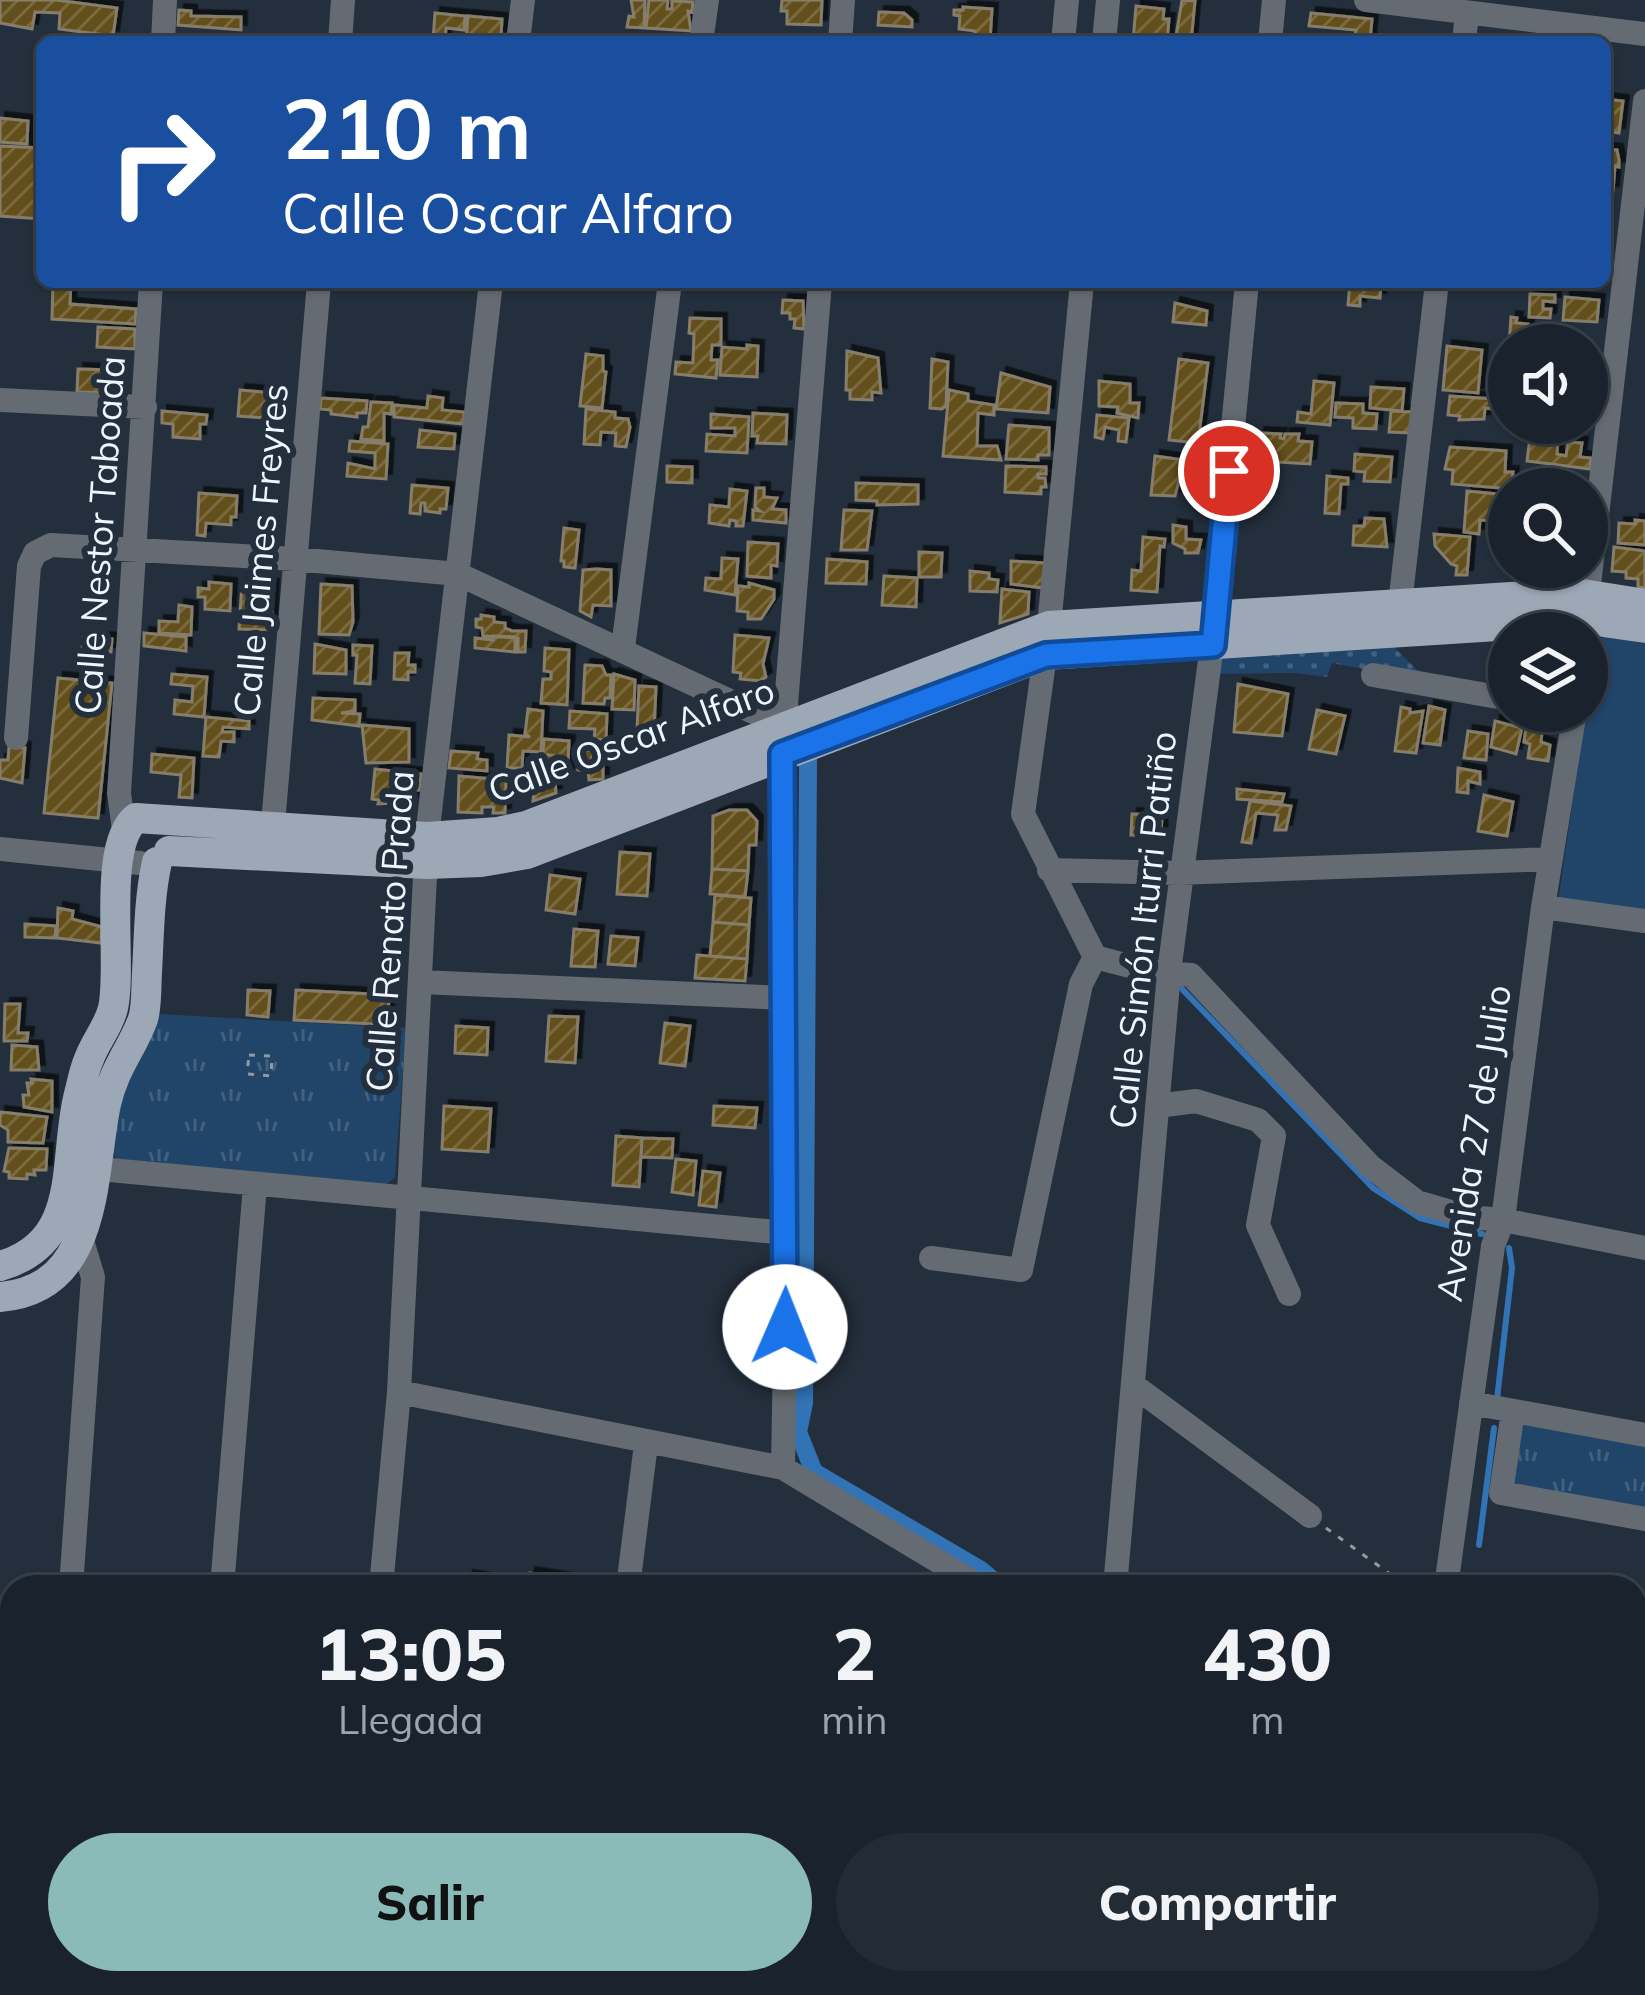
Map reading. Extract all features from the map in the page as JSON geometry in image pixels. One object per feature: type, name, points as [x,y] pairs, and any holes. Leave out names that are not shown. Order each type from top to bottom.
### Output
[{"type":"main road","points":[[1214,629],[1400,604],[1516,612]]},
{"type":"main road","points":[[1608,612],[1645,604]]},
{"type":"main road","points":[[1214,629],[1488,620]]},
{"type":"main road","points":[[1608,621],[1645,628]]},
{"type":"main road","name":"Calle Oscar Alfaro","points":[[141,842],[427,850],[526,826],[782,740],[1048,640],[1214,629]]},
{"type":"main road","name":"Calle Oscar Alfaro","points":[[141,842],[273,824],[427,850]]},
{"type":"main road","points":[[0,1297],[14,1296],[45,1280],[82,1240],[118,1063],[144,1018],[141,842]]},
{"type":"main road","points":[[0,1266],[40,1246],[64,1206],[76,1101],[88,1060],[113,1009],[141,842]]},
{"type":"street","points":[[163,36],[165,0]]},
{"type":"street","points":[[341,36],[344,0]]},
{"type":"street","points":[[519,36],[523,0]]},
{"type":"street","points":[[702,36],[707,0]]},
{"type":"street","points":[[841,36],[844,0]]},
{"type":"street","points":[[1064,36],[1067,0]]},
{"type":"street","points":[[1105,36],[1108,0]]},
{"type":"street","points":[[1271,36],[1274,0]]},
{"type":"street","points":[[1366,0],[1645,34]]},
{"type":"street","points":[[1465,36],[1467,13]]},
{"type":"street","points":[[1589,612],[1645,101]]},
{"type":"street","name":"Calle Nestor Taboada","points":[[141,842],[119,793],[151,288]]},
{"type":"street","name":"Calle Jaimes Freyres","points":[[273,824],[318,288]]},
{"type":"street","name":"Calle Renato Prada","points":[[383,1575],[399,1392],[427,850],[490,288]]},
{"type":"street","points":[[623,648],[669,288]]},
{"type":"street","points":[[782,1468],[787,1233],[782,740],[820,288]]},
{"type":"street","points":[[1081,288],[1048,640],[1023,814],[1095,957],[1152,972],[1191,975],[1370,1166],[1417,1202],[1468,1217],[1645,1248]]},
{"type":"street","name":"Calle Simón Iturri Patiño","points":[[1116,1575],[1179,873],[1214,629],[1246,288]]},
{"type":"street","points":[[1400,604],[1435,288]]},
{"type":"street","points":[[0,400],[145,406]]},
{"type":"street","points":[[16,738],[29,566],[35,553],[51,545],[458,574],[623,648],[782,740]]},
{"type":"street","points":[[1372,675],[1488,695]]},
{"type":"street","name":"Avenida 27 de Julio","points":[[1448,1575],[1571,732]]},
{"type":"street","name":"Calle Oscar Alfaro","points":[[0,849],[141,842]]},
{"type":"street","points":[[1049,870],[1179,873],[1551,859]]},
{"type":"street","points":[[1543,907],[1645,921]]},
{"type":"street","points":[[931,1258],[1021,1270],[1081,983],[1095,957]]},
{"type":"street","points":[[421,982],[785,998]]},
{"type":"street","points":[[1157,1106],[1196,1101],[1258,1120],[1274,1136],[1258,1225],[1289,1294]]},
{"type":"street","points":[[99,1169],[787,1233]]},
{"type":"street","points":[[223,1575],[255,1185]]},
{"type":"street","points":[[72,1575],[93,1277],[82,1240]]},
{"type":"street","points":[[1133,1385],[1310,1516]]},
{"type":"street","points":[[399,1392],[782,1468],[961,1575]]},
{"type":"street","points":[[1471,1403],[1645,1435]]},
{"type":"street","points":[[1513,1411],[1502,1493],[1645,1519]]},
{"type":"street","points":[[630,1575],[646,1444]]},
{"type":"path","points":[[249,1055],[272,1056],[271,1076],[248,1075],[249,1055]]},
{"type":"path","points":[[1310,1516],[1391,1575]]},
{"type":"green space","points":[[1608,637],[1645,644],[1645,916],[1558,901],[1583,732],[1608,732]]},
{"type":"green space","points":[[1390,643],[1418,671],[1451,686],[1332,663],[1327,677],[1216,674],[1216,659]]},
{"type":"green space","points":[[159,1014],[406,1028],[395,1177],[386,1185],[118,1162],[112,1147],[116,1109]]},
{"type":"green space","points":[[1520,1421],[1645,1443],[1645,1511],[1509,1486]]},
{"type":"building","points":[[0,0],[56,0],[117,8],[113,36],[59,29],[60,13],[35,12],[32,29],[0,23]]},
{"type":"building","points":[[631,0],[645,0],[644,28],[627,27],[629,16],[634,17]]},
{"type":"building","points":[[649,0],[668,0],[667,9],[672,9],[672,1],[693,2],[692,12],[688,11],[691,31],[646,28]]},
{"type":"building","points":[[782,0],[822,0],[821,25],[787,24]]},
{"type":"building","points":[[1182,0],[1195,1],[1192,36],[1176,36]]},
{"type":"building","points":[[1136,6],[1164,9],[1163,19],[1169,19],[1168,36],[1134,36]]},
{"type":"building","points":[[992,9],[990,36],[959,29],[960,16],[954,10]]},
{"type":"building","points":[[179,10],[191,11],[191,16],[241,17],[241,30],[178,25]]},
{"type":"building","points":[[879,12],[904,13],[912,27],[878,25]]},
{"type":"building","points":[[435,13],[465,16],[464,30],[446,28],[445,36],[433,36]]},
{"type":"building","points":[[1311,13],[1372,19],[1371,36],[1309,26]]},
{"type":"building","points":[[468,16],[502,19],[501,36],[466,36]]},
{"type":"building","points":[[1611,100],[1623,101],[1619,133],[1611,132]]},
{"type":"building","points":[[0,118],[28,121],[27,144],[0,142]]},
{"type":"building","points":[[0,146],[36,148],[36,219],[0,216]]},
{"type":"building","points":[[1611,150],[1617,150],[1619,160],[1613,191]]},
{"type":"building","points":[[53,288],[71,288],[70,304],[136,309],[135,324],[52,319]]},
{"type":"building","points":[[1349,288],[1381,288],[1380,298],[1360,296],[1360,306],[1348,305]]},
{"type":"building","points":[[1530,294],[1555,295],[1555,302],[1543,301],[1543,309],[1551,309],[1550,318],[1529,317]]},
{"type":"building","points":[[1565,297],[1599,300],[1597,322],[1563,320]]},
{"type":"building","points":[[783,300],[803,301],[804,329],[794,328],[795,319],[782,313]]},
{"type":"building","points":[[1175,303],[1207,311],[1206,325],[1173,322]]},
{"type":"building","points":[[690,318],[721,319],[721,345],[712,345],[711,360],[718,360],[716,378],[675,374],[676,362],[693,363]]},
{"type":"building","points":[[98,327],[135,329],[135,349],[97,347]]},
{"type":"building","points":[[747,345],[758,346],[757,377],[720,375],[722,347],[747,349]]},
{"type":"building","points":[[1447,346],[1482,350],[1478,393],[1443,390]]},
{"type":"building","points":[[847,351],[878,358],[881,393],[872,392],[872,400],[850,399]]},
{"type":"building","points":[[586,354],[603,356],[602,408],[580,406]]},
{"type":"building","points":[[932,359],[948,362],[942,409],[930,408]]},
{"type":"building","points":[[1179,359],[1208,363],[1198,443],[1169,440]]},
{"type":"building","points":[[78,369],[113,370],[113,393],[77,392]]},
{"type":"building","points":[[1001,373],[1050,387],[1048,413],[996,409]]},
{"type":"building","points":[[1099,381],[1130,384],[1130,403],[1139,403],[1138,418],[1117,413],[1118,407],[1099,406]]},
{"type":"building","points":[[1314,381],[1334,383],[1330,425],[1297,422],[1298,412],[1311,414]]},
{"type":"building","points":[[1371,387],[1404,389],[1402,411],[1370,408]]},
{"type":"building","points":[[240,390],[274,393],[273,403],[266,402],[266,418],[238,416]]},
{"type":"building","points":[[949,390],[968,394],[968,401],[994,405],[994,415],[978,413],[977,446],[997,446],[1001,460],[943,456]]},
{"type":"building","points":[[428,396],[443,398],[442,410],[464,412],[464,424],[394,417],[394,405],[427,408]]},
{"type":"building","points":[[1450,396],[1488,399],[1484,419],[1459,420],[1460,416],[1448,415]]},
{"type":"building","points":[[321,398],[367,401],[366,413],[357,413],[357,417],[331,414],[331,410],[320,409]]},
{"type":"building","points":[[371,402],[392,403],[391,414],[384,413],[384,441],[361,439],[363,427],[368,427]]},
{"type":"building","points":[[1336,403],[1363,404],[1363,413],[1377,414],[1376,429],[1353,428],[1353,418],[1335,417]]},
{"type":"building","points":[[586,409],[615,412],[615,418],[628,419],[626,447],[615,446],[616,433],[601,432],[600,445],[584,444]]},
{"type":"building","points":[[162,411],[207,415],[206,424],[200,424],[200,439],[173,437],[173,424],[162,423]]},
{"type":"building","points":[[1391,411],[1414,412],[1412,433],[1389,432]]},
{"type":"building","points":[[753,413],[787,415],[786,444],[757,443],[758,436],[752,436]]},
{"type":"building","points":[[711,414],[749,417],[747,453],[706,451],[707,434],[735,436],[735,428],[711,428]]},
{"type":"building","points":[[1097,415],[1129,418],[1126,442],[1118,441],[1119,430],[1105,427],[1103,439],[1095,437]]},
{"type":"building","points":[[1009,425],[1049,428],[1049,455],[1038,455],[1038,460],[1006,459]]},
{"type":"building","points":[[420,430],[455,434],[454,449],[418,447]]},
{"type":"building","points":[[1259,433],[1281,434],[1284,439],[1285,434],[1299,434],[1298,441],[1312,442],[1310,464],[1257,461]]},
{"type":"building","points":[[350,441],[388,444],[386,479],[347,476],[348,463],[375,469],[375,453],[349,451]]},
{"type":"building","points":[[1529,444],[1558,444],[1557,454],[1566,456],[1568,444],[1582,444],[1580,457],[1591,458],[1590,468],[1527,461]]},
{"type":"building","points":[[1450,447],[1506,451],[1505,468],[1488,468],[1488,487],[1452,484],[1453,470],[1445,469]]},
{"type":"building","points":[[1355,454],[1392,457],[1390,482],[1364,481],[1365,472],[1354,471]]},
{"type":"building","points":[[1155,456],[1184,460],[1183,481],[1175,496],[1151,495]]},
{"type":"building","points":[[667,466],[692,467],[692,483],[667,482]]},
{"type":"building","points":[[1006,466],[1046,467],[1046,474],[1038,478],[1045,478],[1046,487],[1041,487],[1041,494],[1005,492]]},
{"type":"building","points":[[1327,476],[1348,478],[1348,484],[1341,484],[1339,514],[1325,513]]},
{"type":"building","points":[[856,483],[918,485],[918,504],[877,505],[877,501],[856,500]]},
{"type":"building","points":[[412,485],[448,488],[446,509],[425,511],[421,503],[420,514],[410,513]]},
{"type":"building","points":[[756,488],[764,488],[764,497],[777,498],[772,509],[786,510],[786,523],[753,520],[753,510],[760,511],[755,507]]},
{"type":"building","points":[[730,489],[747,491],[743,526],[730,520],[729,526],[709,523],[710,505],[729,507]]},
{"type":"building","points":[[1467,491],[1488,493],[1488,521],[1480,520],[1479,534],[1464,532]]},
{"type":"building","points":[[199,493],[237,496],[231,525],[206,523],[205,536],[197,535]]},
{"type":"building","points":[[844,510],[872,511],[867,550],[841,550]]},
{"type":"building","points":[[1365,518],[1384,519],[1387,547],[1353,545],[1354,526],[1364,526]]},
{"type":"building","points":[[1635,520],[1645,521],[1645,545],[1618,543],[1619,523],[1635,524]]},
{"type":"building","points":[[1173,525],[1186,527],[1186,539],[1201,540],[1198,553],[1185,553],[1173,543]]},
{"type":"building","points":[[564,528],[579,530],[575,568],[564,567],[561,561]]},
{"type":"building","points":[[1434,534],[1470,537],[1467,575],[1456,575],[1457,566],[1435,546]]},
{"type":"building","points":[[1143,537],[1165,539],[1164,547],[1160,546],[1157,592],[1131,590],[1132,570],[1141,571]]},
{"type":"building","points":[[748,542],[778,544],[771,578],[747,576]]},
{"type":"building","points":[[1614,547],[1645,551],[1645,588],[1638,587],[1638,579],[1626,578],[1626,572],[1612,571]]},
{"type":"building","points":[[919,552],[942,553],[941,577],[919,577]]},
{"type":"building","points":[[722,558],[738,559],[735,595],[705,590],[706,578],[721,579]]},
{"type":"building","points":[[827,559],[867,562],[866,584],[826,583]]},
{"type":"building","points":[[1011,561],[1045,563],[1043,588],[1011,584]]},
{"type":"building","points":[[583,570],[611,570],[611,606],[593,605],[591,617],[580,611]]},
{"type":"building","points":[[970,571],[989,573],[989,579],[998,580],[997,592],[970,591]]},
{"type":"building","points":[[884,576],[917,578],[916,607],[882,605]]},
{"type":"building","points":[[209,582],[231,584],[230,611],[205,609],[205,597],[198,597],[198,588],[209,589]]},
{"type":"building","points":[[749,583],[774,590],[774,599],[761,619],[748,619],[748,612],[737,611],[738,586],[749,587]]},
{"type":"building","points":[[242,584],[273,585],[271,630],[239,629]]},
{"type":"building","points":[[321,584],[352,586],[349,635],[319,634]]},
{"type":"building","points":[[1002,589],[1029,592],[1028,614],[1000,623]]},
{"type":"building","points":[[179,605],[192,607],[191,635],[159,633],[159,621],[178,622]]},
{"type":"building","points":[[481,615],[494,617],[494,622],[505,623],[512,631],[526,631],[525,652],[518,652],[518,638],[483,636],[482,628],[476,627]]},
{"type":"building","points":[[144,633],[186,637],[186,651],[144,646]]},
{"type":"building","points":[[735,635],[769,638],[763,664],[766,677],[761,681],[740,679],[741,673],[733,672]]},
{"type":"building","points":[[493,636],[515,637],[515,652],[475,648],[475,638],[493,640]]},
{"type":"building","points":[[83,637],[112,639],[111,652],[82,650]]},
{"type":"building","points":[[315,644],[346,650],[346,674],[314,673]]},
{"type":"building","points":[[353,645],[372,646],[370,684],[355,683]]},
{"type":"building","points":[[545,648],[569,650],[567,705],[541,703],[543,679],[551,679],[551,672],[544,671]]},
{"type":"building","points":[[395,653],[409,653],[408,665],[415,665],[408,680],[394,679]]},
{"type":"building","points":[[585,665],[602,666],[611,675],[610,698],[604,704],[583,703]]},
{"type":"building","points":[[172,674],[207,677],[204,717],[174,714],[175,700],[192,702],[193,686],[171,684]]},
{"type":"building","points":[[614,674],[635,680],[634,710],[612,709]]},
{"type":"building","points":[[58,678],[112,683],[98,818],[44,813]]},
{"type":"building","points":[[1238,684],[1288,694],[1282,736],[1234,732]]},
{"type":"building","points":[[639,686],[656,687],[654,731],[637,729]]},
{"type":"building","points":[[313,698],[355,700],[355,711],[341,713],[360,714],[359,726],[312,720]]},
{"type":"building","points":[[1429,706],[1445,710],[1440,745],[1423,743]]},
{"type":"building","points":[[1401,707],[1410,713],[1423,711],[1416,753],[1395,751]]},
{"type":"building","points":[[528,709],[543,711],[541,752],[523,751],[522,768],[507,768],[509,735],[530,737],[525,734]]},
{"type":"building","points":[[1317,710],[1345,716],[1336,754],[1309,749]]},
{"type":"building","points":[[570,711],[607,714],[606,740],[594,739],[595,729],[569,728]]},
{"type":"building","points":[[206,717],[249,721],[249,729],[223,727],[222,732],[234,732],[234,742],[221,741],[219,757],[203,756]]},
{"type":"building","points":[[362,725],[409,729],[409,762],[366,763]]},
{"type":"building","points":[[1468,731],[1488,734],[1486,760],[1464,758]]},
{"type":"building","points":[[1493,732],[1521,732],[1516,754],[1491,747]]},
{"type":"building","points":[[1525,732],[1542,732],[1541,742],[1550,745],[1548,761],[1528,758],[1530,744],[1524,742]]},
{"type":"building","points":[[544,739],[569,741],[568,763],[543,754]]},
{"type":"building","points":[[9,747],[25,748],[22,783],[0,778],[0,760],[8,760]]},
{"type":"building","points":[[578,750],[593,750],[592,759],[603,760],[603,779],[589,780],[588,771],[578,770]]},
{"type":"building","points":[[451,751],[478,753],[477,759],[487,760],[487,771],[449,768]]},
{"type":"building","points":[[152,754],[194,758],[192,798],[179,797],[181,775],[151,772]]},
{"type":"building","points":[[543,754],[568,763],[568,773],[555,781],[556,793],[533,801],[535,780],[541,780]]},
{"type":"building","points":[[1458,768],[1480,772],[1480,784],[1468,781],[1468,793],[1457,792]]},
{"type":"building","points":[[375,769],[421,774],[412,802],[378,804],[379,800],[372,799]]},
{"type":"building","points":[[459,776],[506,780],[505,813],[493,813],[494,807],[482,807],[482,813],[458,812]]},
{"type":"building","points":[[1237,789],[1284,794],[1282,802],[1237,799]]},
{"type":"building","points":[[1484,795],[1513,802],[1507,836],[1478,831]]},
{"type":"building","points":[[1250,801],[1291,806],[1286,830],[1275,830],[1278,815],[1256,813],[1251,843],[1242,842]]},
{"type":"building","points":[[747,810],[757,821],[756,845],[749,845],[748,871],[712,869],[713,816]]},
{"type":"building","points":[[1132,814],[1162,815],[1161,836],[1131,835]]},
{"type":"building","points":[[620,852],[650,854],[647,896],[617,894]]},
{"type":"building","points":[[712,869],[748,871],[745,897],[710,894]]},
{"type":"building","points":[[550,875],[580,879],[575,914],[546,910]]},
{"type":"building","points":[[715,895],[751,898],[749,925],[713,922]]},
{"type":"building","points":[[58,908],[73,911],[72,919],[102,927],[101,943],[57,938]]},
{"type":"building","points":[[713,922],[749,925],[747,959],[710,956]]},
{"type":"building","points":[[25,924],[56,926],[55,938],[25,937]]},
{"type":"building","points":[[574,929],[598,931],[595,967],[571,966]]},
{"type":"building","points":[[611,936],[638,938],[635,966],[608,964]]},
{"type":"building","points":[[697,955],[747,959],[745,981],[695,978]]},
{"type":"building","points":[[248,990],[270,991],[268,1017],[247,1015]]},
{"type":"building","points":[[296,990],[389,995],[388,1017],[375,1016],[374,1024],[294,1020]]},
{"type":"building","points":[[5,1004],[20,1004],[18,1033],[28,1033],[27,1041],[4,1041]]},
{"type":"building","points":[[549,1016],[578,1017],[575,1063],[546,1061]]},
{"type":"building","points":[[665,1023],[690,1026],[685,1066],[660,1063]]},
{"type":"building","points":[[456,1026],[488,1028],[487,1055],[455,1053]]},
{"type":"building","points":[[12,1045],[37,1047],[39,1070],[11,1070]]},
{"type":"building","points":[[31,1079],[52,1081],[52,1112],[24,1107],[23,1095],[29,1095]]},
{"type":"building","points":[[444,1106],[491,1109],[488,1152],[442,1149]]},
{"type":"building","points":[[714,1106],[757,1108],[755,1128],[713,1125]]},
{"type":"building","points":[[0,1112],[47,1117],[43,1143],[8,1142]]},
{"type":"building","points":[[616,1136],[642,1138],[639,1187],[613,1185]]},
{"type":"building","points":[[642,1138],[673,1139],[672,1158],[641,1157]]},
{"type":"building","points":[[9,1148],[47,1149],[46,1170],[34,1170],[35,1175],[27,1174],[27,1179],[9,1178],[4,1171]]},
{"type":"building","points":[[676,1159],[696,1161],[693,1195],[672,1192]]},
{"type":"building","points":[[703,1171],[720,1173],[716,1207],[699,1205]]},
{"type":"waterway","points":[[808,760],[804,1403],[798,1432],[814,1472],[987,1575]]},
{"type":"waterway","points":[[1182,989],[1373,1188],[1420,1218],[1482,1234]]},
{"type":"waterway","points":[[1497,1399],[1512,1268],[1509,1248]]},
{"type":"waterway","points":[[1479,1545],[1494,1428]]},
{"type":"route","points":[[785,1327],[782,754],[1046,655],[1213,645],[1229,471]]}]
